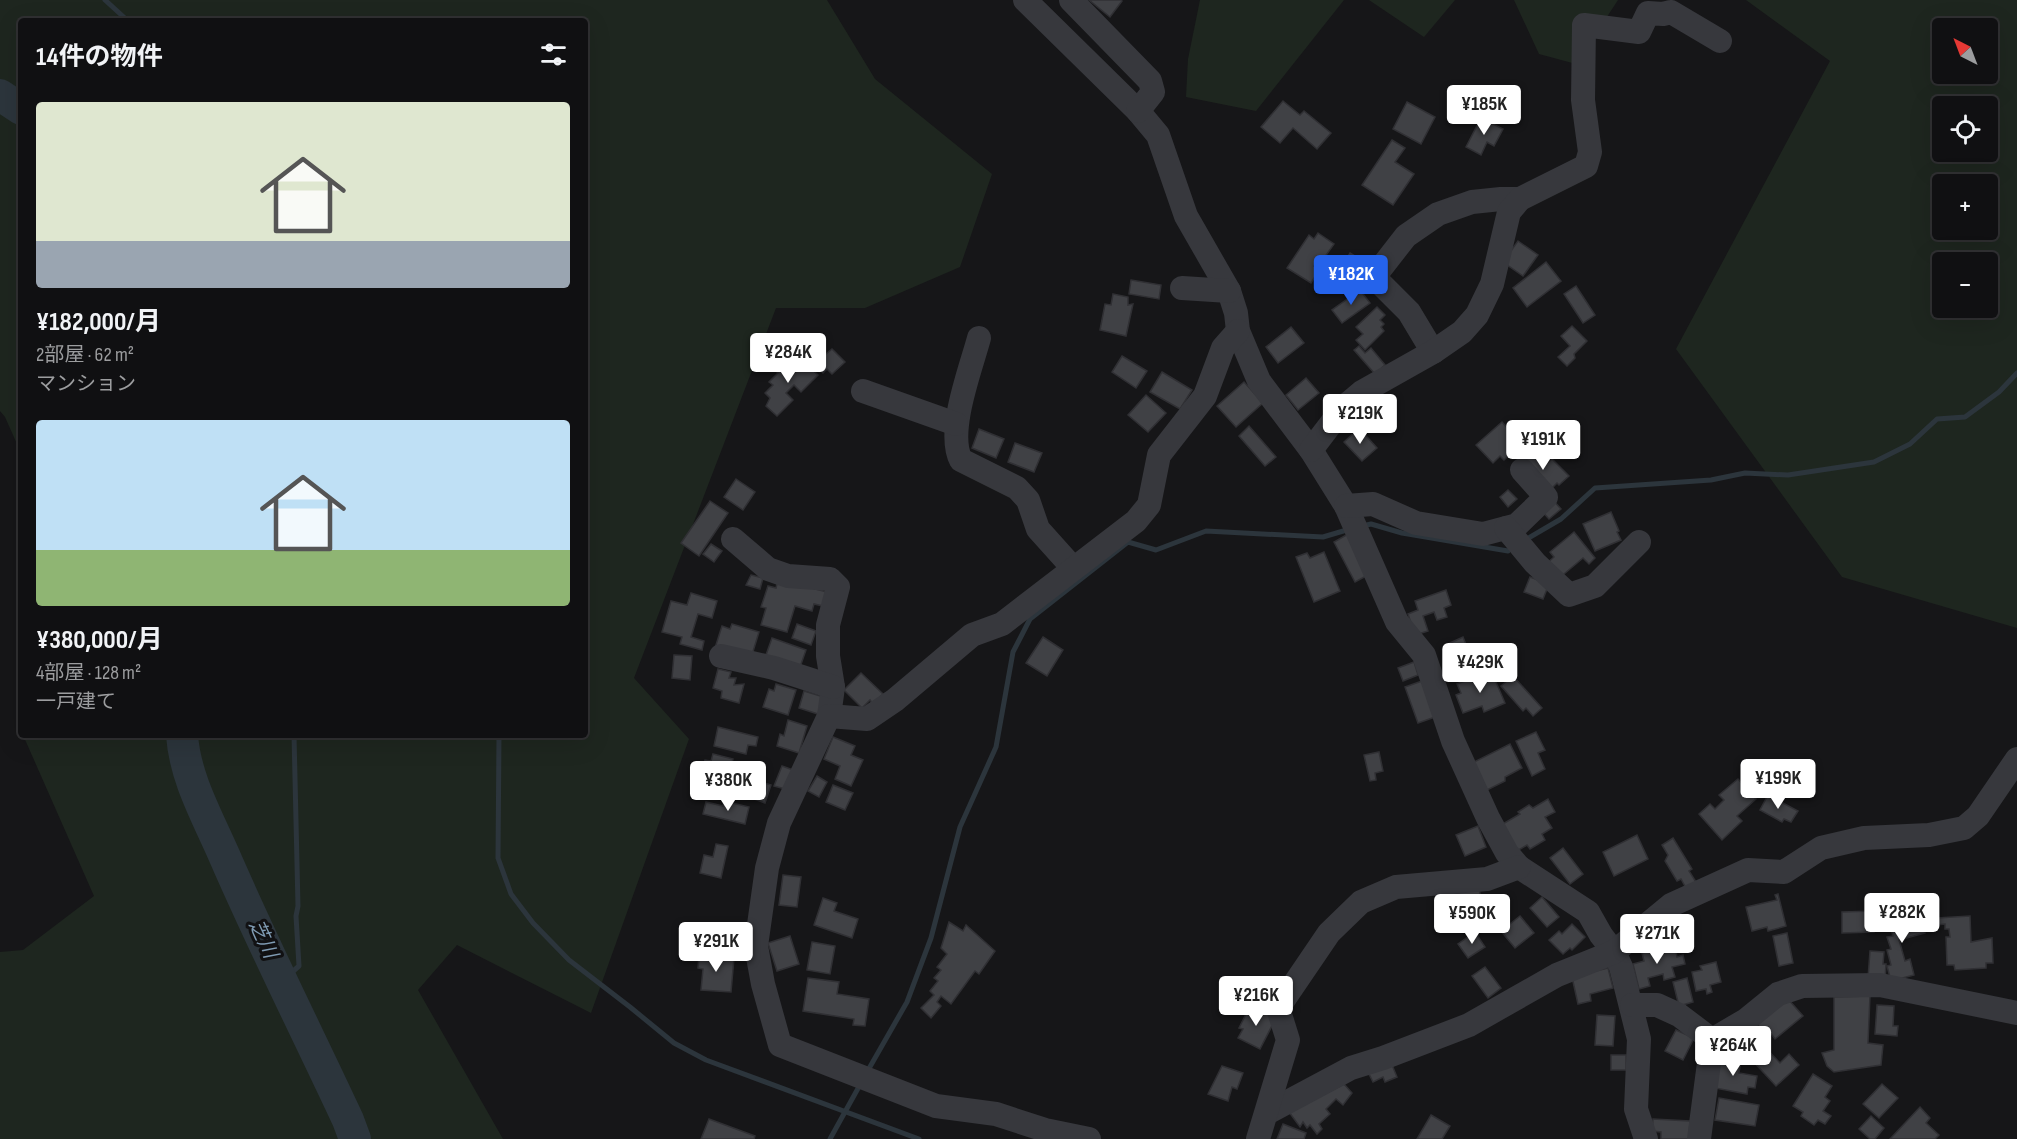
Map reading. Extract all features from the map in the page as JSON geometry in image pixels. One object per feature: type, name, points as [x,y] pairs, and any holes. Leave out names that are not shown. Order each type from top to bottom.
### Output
[{"type":"street","points":[[1025,0],[1137,111],[1158,135],[1186,216],[1229,291],[1236,313],[1238,331],[1259,381],[1311,450],[1346,506],[1397,622],[1424,655],[1453,741],[1488,818],[1507,853],[1519,867],[1588,912],[1601,936],[1614,952],[1621,967],[1632,1005],[1639,1040],[1636,1109],[1646,1139]]},
{"type":"street","points":[[1071,0],[1150,81],[1153,92],[1137,111]]},
{"type":"street","points":[[1311,450],[1343,408],[1362,392],[1434,351],[1462,332],[1477,315],[1492,284],[1509,212],[1520,200],[1586,166],[1590,152],[1583,100],[1584,25],[1640,32],[1648,13],[1671,12],[1720,41]]},
{"type":"street","points":[[1434,351],[1409,312],[1374,277],[1406,236],[1438,214],[1472,202],[1501,198],[1520,200]]},
{"type":"street","points":[[1182,288],[1229,291]]},
{"type":"street","points":[[829,716],[867,719],[895,700],[972,635],[1002,624],[1136,521],[1149,505],[1159,454],[1205,396],[1223,348],[1238,331]]},
{"type":"street","points":[[979,338],[956,424],[957,453],[961,460],[1017,488],[1028,500],[1038,529],[1073,568]]},
{"type":"street","points":[[863,392],[956,424]]},
{"type":"street","points":[[1346,506],[1373,504],[1416,523],[1483,534],[1517,525],[1546,497],[1522,470]]},
{"type":"street","points":[[1506,528],[1534,563],[1569,595],[1595,586],[1638,542]]},
{"type":"street","points":[[733,539],[768,569],[788,576],[830,579],[838,586],[828,625],[828,656],[833,687],[829,716],[779,823],[767,868],[756,946],[763,984],[780,1046],[936,1106],[996,1114],[1045,1130],[1089,1139]]},
{"type":"street","points":[[721,656],[774,668],[833,687]]},
{"type":"street","points":[[1267,1113],[1351,1068],[1468,1025],[1557,975],[1614,952],[1671,906],[1748,870],[1784,872],[1821,848],[1864,838],[1929,835],[1965,828],[1978,816],[2017,759]]},
{"type":"street","points":[[1258,1139],[1288,1040],[1278,1008],[1329,933],[1361,902],[1396,886],[1487,879],[1519,867]]},
{"type":"street","points":[[1712,1040],[1746,1020],[1778,994],[1802,986],[1880,985],[2017,1013]]},
{"type":"street","points":[[1632,1005],[1657,1005],[1679,1015],[1712,1040]]},
{"type":"street","points":[[1699,1139],[1712,1040]]},
{"type":"shaded area","points":[[0,0],[827,0],[875,79],[992,174],[960,267],[865,308],[776,308],[634,678],[689,739],[591,1013],[457,945],[418,990],[503,1139],[0,1139],[0,952],[23,950],[94,896],[24,738],[588,738],[588,18],[18,18],[18,446],[0,411]]},
{"type":"shaded area","points":[[1200,0],[1344,0],[1256,111],[1186,97],[1188,59]]},
{"type":"shaded area","points":[[1369,0],[1455,0],[1424,37]]},
{"type":"shaded area","points":[[1514,0],[1618,0],[1576,64],[1539,54]]},
{"type":"shaded area","points":[[1746,0],[2017,0],[2017,628],[1842,577],[1676,349],[1830,61]]},
{"type":"building","points":[[1089,0],[1121,0],[1122,1],[1110,17]]},
{"type":"building","points":[[1283,101],[1300,115],[1304,111],[1331,133],[1317,149],[1293,128],[1280,143],[1261,127]]},
{"type":"building","points":[[1407,102],[1435,117],[1421,144],[1393,129]]},
{"type":"building","points":[[1481,118],[1503,129],[1494,146],[1487,142],[1481,155],[1466,147]]},
{"type":"building","points":[[1392,140],[1405,148],[1395,162],[1414,174],[1393,205],[1362,185]]},
{"type":"building","points":[[1318,233],[1334,244],[1324,258],[1321,256],[1314,266],[1319,270],[1311,283],[1287,268],[1309,235],[1314,239]]},
{"type":"building","points":[[1518,241],[1538,255],[1523,276],[1503,262]]},
{"type":"building","points":[[1350,253],[1365,262],[1357,276],[1342,267]]},
{"type":"building","points":[[1546,262],[1561,281],[1527,307],[1513,288]]},
{"type":"building","points":[[1131,280],[1161,285],[1159,299],[1129,294]]},
{"type":"building","points":[[1576,286],[1595,315],[1583,323],[1564,294]]},
{"type":"building","points":[[1360,290],[1370,303],[1342,323],[1332,310]]},
{"type":"building","points":[[1113,294],[1128,297],[1128,305],[1133,304],[1126,336],[1100,330],[1105,304],[1111,305]]},
{"type":"building","points":[[1377,307],[1385,315],[1380,320],[1384,324],[1381,327],[1384,331],[1365,350],[1356,340],[1363,334],[1356,327]]},
{"type":"building","points":[[1572,326],[1587,341],[1574,354],[1575,358],[1567,366],[1558,357],[1570,346],[1561,336]]},
{"type":"building","points":[[1291,327],[1304,343],[1278,363],[1266,347]]},
{"type":"building","points":[[810,337],[826,354],[832,349],[845,362],[832,374],[827,369],[823,373],[799,348]]},
{"type":"building","points":[[1359,346],[1365,353],[1371,348],[1385,365],[1375,374],[1354,350]]},
{"type":"building","points":[[798,356],[818,375],[801,392],[794,385],[786,393],[793,400],[777,416],[766,406],[770,398],[765,393],[773,385],[769,382],[778,373],[776,371],[787,360],[791,364]]},
{"type":"building","points":[[1122,356],[1147,371],[1136,388],[1112,372]]},
{"type":"building","points":[[1162,372],[1192,390],[1180,409],[1150,392]]},
{"type":"building","points":[[1306,378],[1319,393],[1298,410],[1286,395]]},
{"type":"building","points":[[1244,382],[1263,403],[1236,427],[1217,406]]},
{"type":"building","points":[[1146,395],[1166,413],[1148,432],[1128,415]]},
{"type":"building","points":[[1502,422],[1516,438],[1512,441],[1518,447],[1504,460],[1500,456],[1493,463],[1476,445]]},
{"type":"building","points":[[1249,426],[1276,457],[1265,466],[1239,436]]},
{"type":"building","points":[[1359,428],[1377,448],[1362,461],[1344,442]]},
{"type":"building","points":[[979,429],[1004,439],[996,458],[972,448]]},
{"type":"building","points":[[1015,443],[1042,453],[1034,472],[1008,462]]},
{"type":"building","points":[[1525,449],[1529,453],[1531,451],[1545,465],[1552,459],[1569,476],[1548,492],[1519,462],[1524,458],[1520,454]]},
{"type":"building","points":[[736,479],[755,492],[743,510],[724,497]]},
{"type":"building","points":[[1508,490],[1517,499],[1508,507],[1500,497]]},
{"type":"building","points":[[1551,498],[1561,509],[1549,519],[1539,508]]},
{"type":"building","points":[[710,501],[728,513],[699,556],[681,543]]},
{"type":"building","points":[[1611,512],[1621,540],[1595,551],[1583,524]]},
{"type":"building","points":[[1574,532],[1595,558],[1589,564],[1583,558],[1558,579],[1546,564],[1554,557],[1550,552]]},
{"type":"building","points":[[1348,534],[1370,574],[1355,582],[1334,542]]},
{"type":"building","points":[[711,544],[722,551],[714,562],[703,554]]},
{"type":"building","points":[[1324,552],[1340,591],[1314,602],[1296,557],[1307,553],[1310,558]]},
{"type":"building","points":[[751,575],[763,578],[760,589],[746,585]]},
{"type":"building","points":[[1530,577],[1549,584],[1543,599],[1524,592]]},
{"type":"building","points":[[778,579],[827,592],[823,606],[814,604],[812,611],[795,606],[787,632],[761,625],[766,608],[761,607],[768,586],[776,588]]},
{"type":"building","points":[[1446,590],[1451,605],[1444,608],[1447,617],[1437,620],[1434,612],[1423,616],[1428,631],[1415,635],[1408,614],[1418,610],[1415,601]]},
{"type":"building","points":[[691,593],[717,601],[712,618],[698,614],[691,637],[704,641],[702,650],[680,644],[682,637],[662,632],[671,601],[687,605]]},
{"type":"building","points":[[732,624],[759,632],[751,658],[715,648],[722,626],[730,629]]},
{"type":"building","points":[[797,624],[816,631],[811,645],[792,638]]},
{"type":"building","points":[[1043,637],[1063,650],[1047,676],[1026,663]]},
{"type":"building","points":[[1463,637],[1471,657],[1458,663],[1450,643]]},
{"type":"building","points":[[772,638],[806,650],[798,673],[766,655]]},
{"type":"building","points":[[674,655],[692,656],[690,680],[672,678]]},
{"type":"building","points":[[1414,662],[1418,675],[1403,681],[1398,668]]},
{"type":"building","points":[[718,669],[731,672],[729,678],[736,678],[734,685],[744,684],[739,703],[721,698],[722,691],[713,688]]},
{"type":"building","points":[[861,673],[883,694],[873,704],[870,700],[862,708],[844,690]]},
{"type":"building","points":[[1493,675],[1505,703],[1484,712],[1482,706],[1463,713],[1456,695],[1461,693],[1457,684],[1475,677],[1477,681]]},
{"type":"building","points":[[1513,676],[1542,708],[1533,716],[1526,708],[1523,711],[1501,686]]},
{"type":"building","points":[[1422,681],[1435,717],[1418,723],[1405,687]]},
{"type":"building","points":[[776,684],[796,690],[788,715],[763,707],[769,689],[774,691]]},
{"type":"building","points":[[804,691],[827,698],[821,715],[799,708]]},
{"type":"building","points":[[788,720],[807,726],[799,753],[777,746],[780,734],[784,736]]},
{"type":"building","points":[[718,727],[758,737],[756,746],[748,745],[746,754],[714,746]]},
{"type":"building","points":[[1536,732],[1545,750],[1538,753],[1545,769],[1532,776],[1516,741]]},
{"type":"building","points":[[833,737],[855,746],[851,755],[863,760],[851,786],[835,779],[840,766],[824,759]]},
{"type":"building","points":[[1510,744],[1522,768],[1505,777],[1505,781],[1487,790],[1474,762]]},
{"type":"building","points":[[1379,752],[1383,771],[1375,773],[1376,780],[1370,781],[1364,755]]},
{"type":"building","points":[[713,754],[733,759],[724,793],[698,786],[705,760],[711,761]]},
{"type":"building","points":[[782,766],[796,771],[789,790],[774,786]]},
{"type":"building","points":[[817,776],[827,782],[819,797],[808,791]]},
{"type":"building","points":[[1738,779],[1756,799],[1737,816],[1742,821],[1722,840],[1699,814],[1710,804],[1715,809],[1724,800],[1719,795]]},
{"type":"building","points":[[758,781],[771,785],[765,803],[752,798]]},
{"type":"building","points":[[833,785],[853,793],[845,810],[826,802]]},
{"type":"building","points":[[1768,795],[1798,811],[1791,822],[1784,819],[1782,822],[1760,810]]},
{"type":"building","points":[[1548,799],[1555,812],[1545,817],[1552,828],[1542,834],[1545,840],[1530,849],[1527,845],[1517,851],[1501,825],[1520,814],[1518,812],[1529,805],[1533,808]]},
{"type":"building","points":[[724,801],[749,807],[745,824],[703,814],[706,802],[723,806]]},
{"type":"building","points":[[1478,826],[1486,847],[1465,856],[1456,835]]},
{"type":"building","points":[[1637,835],[1648,859],[1614,876],[1603,852]]},
{"type":"building","points":[[1673,838],[1692,869],[1689,871],[1696,882],[1686,888],[1681,879],[1677,881],[1665,861],[1668,855],[1662,845]]},
{"type":"building","points":[[716,844],[728,846],[721,878],[700,873],[704,855],[713,857]]},
{"type":"building","points":[[1563,848],[1583,874],[1570,884],[1550,858]]},
{"type":"building","points":[[783,875],[801,877],[797,907],[779,905]]},
{"type":"building","points":[[1478,884],[1483,908],[1451,915],[1446,896],[1466,891]]},
{"type":"building","points":[[1778,894],[1786,926],[1768,931],[1767,927],[1752,931],[1746,907],[1777,900],[1775,895]]},
{"type":"building","points":[[1542,897],[1559,917],[1547,927],[1530,908]]},
{"type":"building","points":[[823,898],[837,903],[834,911],[858,919],[852,938],[814,925]]},
{"type":"building","points":[[1873,911],[1874,932],[1842,933],[1842,912]]},
{"type":"building","points":[[1903,912],[1906,923],[1912,922],[1911,917],[1920,914],[1925,933],[1899,940],[1905,961],[1910,959],[1914,975],[1891,981],[1887,966],[1891,965],[1887,950],[1891,949],[1887,937],[1893,936],[1887,916]]},
{"type":"building","points":[[1520,916],[1534,933],[1515,948],[1501,931]]},
{"type":"building","points":[[1970,916],[1971,942],[1992,938],[1993,963],[1986,963],[1986,968],[1955,970],[1954,965],[1947,965],[1946,937],[1950,937],[1949,929],[1945,929],[1945,924],[1937,925],[1937,918]]},
{"type":"building","points":[[949,922],[963,931],[966,925],[995,951],[979,974],[975,971],[951,1004],[941,996],[937,1002],[941,1006],[931,1018],[921,1008],[934,995],[930,991],[938,981],[934,978],[941,970],[937,967],[947,954],[941,948]]},
{"type":"building","points":[[1572,924],[1585,937],[1572,950],[1570,948],[1563,954],[1549,940],[1559,931],[1562,934]]},
{"type":"building","points":[[694,930],[750,932],[749,949],[694,948]]},
{"type":"building","points":[[1475,932],[1485,947],[1468,958],[1458,944]]},
{"type":"building","points":[[1787,933],[1793,963],[1779,966],[1773,936]]},
{"type":"building","points":[[790,936],[799,964],[777,971],[768,943]]},
{"type":"building","points":[[812,942],[835,946],[830,974],[807,970]]},
{"type":"building","points":[[1675,945],[1677,957],[1683,955],[1685,964],[1672,967],[1675,977],[1664,980],[1663,974],[1648,978],[1650,986],[1639,989],[1633,964],[1644,961],[1642,953]]},
{"type":"building","points":[[1870,951],[1884,952],[1885,979],[1868,978]]},
{"type":"building","points":[[699,955],[734,958],[731,992],[701,990],[703,969],[698,968]]},
{"type":"building","points":[[1716,962],[1721,982],[1710,985],[1712,992],[1707,994],[1706,989],[1696,991],[1692,972],[1702,970],[1700,966]]},
{"type":"building","points":[[1485,967],[1501,988],[1488,998],[1472,976]]},
{"type":"building","points":[[1608,968],[1613,988],[1590,994],[1591,1001],[1578,1004],[1572,977]]},
{"type":"building","points":[[808,978],[839,982],[837,994],[869,999],[865,1026],[853,1025],[854,1019],[803,1011]]},
{"type":"building","points":[[1687,978],[1693,1002],[1679,1006],[1673,982]]},
{"type":"building","points":[[1870,996],[1868,1043],[1883,1045],[1881,1065],[1834,1072],[1827,1066],[1822,1053],[1834,1050],[1834,997]]},
{"type":"building","points":[[1788,999],[1803,1016],[1775,1039],[1769,1031],[1765,1034],[1757,1024]]},
{"type":"building","points":[[1877,1005],[1894,1006],[1893,1026],[1898,1026],[1897,1036],[1875,1034]]},
{"type":"building","points":[[1250,1006],[1276,1018],[1260,1049],[1238,1038],[1243,1029],[1239,1028]]},
{"type":"building","points":[[1597,1015],[1615,1016],[1613,1046],[1595,1045]]},
{"type":"building","points":[[1676,1030],[1694,1038],[1683,1060],[1665,1051]]},
{"type":"building","points":[[1763,1045],[1780,1063],[1789,1054],[1799,1065],[1776,1086],[1750,1058]]},
{"type":"building","points":[[1611,1055],[1626,1055],[1626,1070],[1611,1070]]},
{"type":"building","points":[[1720,1057],[1741,1061],[1739,1073],[1757,1076],[1755,1088],[1748,1087],[1747,1094],[1715,1088]]},
{"type":"building","points":[[1390,1060],[1397,1077],[1385,1082],[1383,1077],[1373,1082],[1367,1070]]},
{"type":"building","points":[[1222,1066],[1243,1073],[1237,1089],[1232,1087],[1228,1101],[1208,1094]]},
{"type":"building","points":[[1813,1074],[1832,1086],[1825,1097],[1830,1101],[1823,1111],[1831,1116],[1825,1124],[1818,1120],[1814,1125],[1801,1116],[1803,1112],[1793,1106]]},
{"type":"building","points":[[1344,1084],[1352,1093],[1343,1105],[1336,1099],[1326,1109],[1330,1114],[1319,1124],[1322,1129],[1317,1134],[1310,1125],[1307,1128],[1303,1122],[1300,1127],[1289,1112]]},
{"type":"building","points":[[1882,1084],[1898,1098],[1879,1118],[1863,1104]]},
{"type":"building","points":[[1719,1098],[1759,1105],[1755,1126],[1715,1120]]},
{"type":"building","points":[[1920,1107],[1930,1118],[1926,1123],[1939,1135],[1935,1139],[1890,1139]]},
{"type":"building","points":[[1431,1115],[1450,1126],[1442,1139],[1417,1139]]},
{"type":"building","points":[[1871,1116],[1884,1128],[1875,1139],[1870,1139],[1859,1129]]},
{"type":"building","points":[[709,1119],[755,1136],[754,1139],[701,1139]]},
{"type":"building","points":[[1653,1119],[1690,1121],[1689,1139],[1661,1139],[1661,1132],[1652,1131]]},
{"type":"building","points":[[1283,1124],[1306,1133],[1304,1139],[1277,1139]]},
{"type":"waterway","points":[[105,0],[125,18]]},
{"type":"waterway","name":"芝川","points":[[0,95],[18,107]]},
{"type":"waterway","points":[[1525,540],[1561,519],[1595,488],[1711,480],[1745,473],[1788,475],[1874,462],[1910,444],[1937,419],[1965,417],[1999,392],[2017,373]]},
{"type":"waterway","points":[[1362,526],[1371,524],[1402,533],[1508,551]]},
{"type":"waterway","points":[[867,1072],[907,1002],[931,938],[960,827],[996,747],[1013,652],[1030,619],[1128,542],[1156,550],[1206,531],[1323,537],[1350,529]]},
{"type":"waterway","name":"芝川","points":[[182,738],[187,766],[204,811],[355,1139]]},
{"type":"waterway","points":[[283,980],[299,966],[296,916],[298,906],[294,738]]},
{"type":"waterway","points":[[499,738],[498,858],[511,894],[533,923],[569,960],[674,1043],[706,1060],[919,1139]]},
{"type":"waterway","points":[[830,1139],[861,1083]]}]
